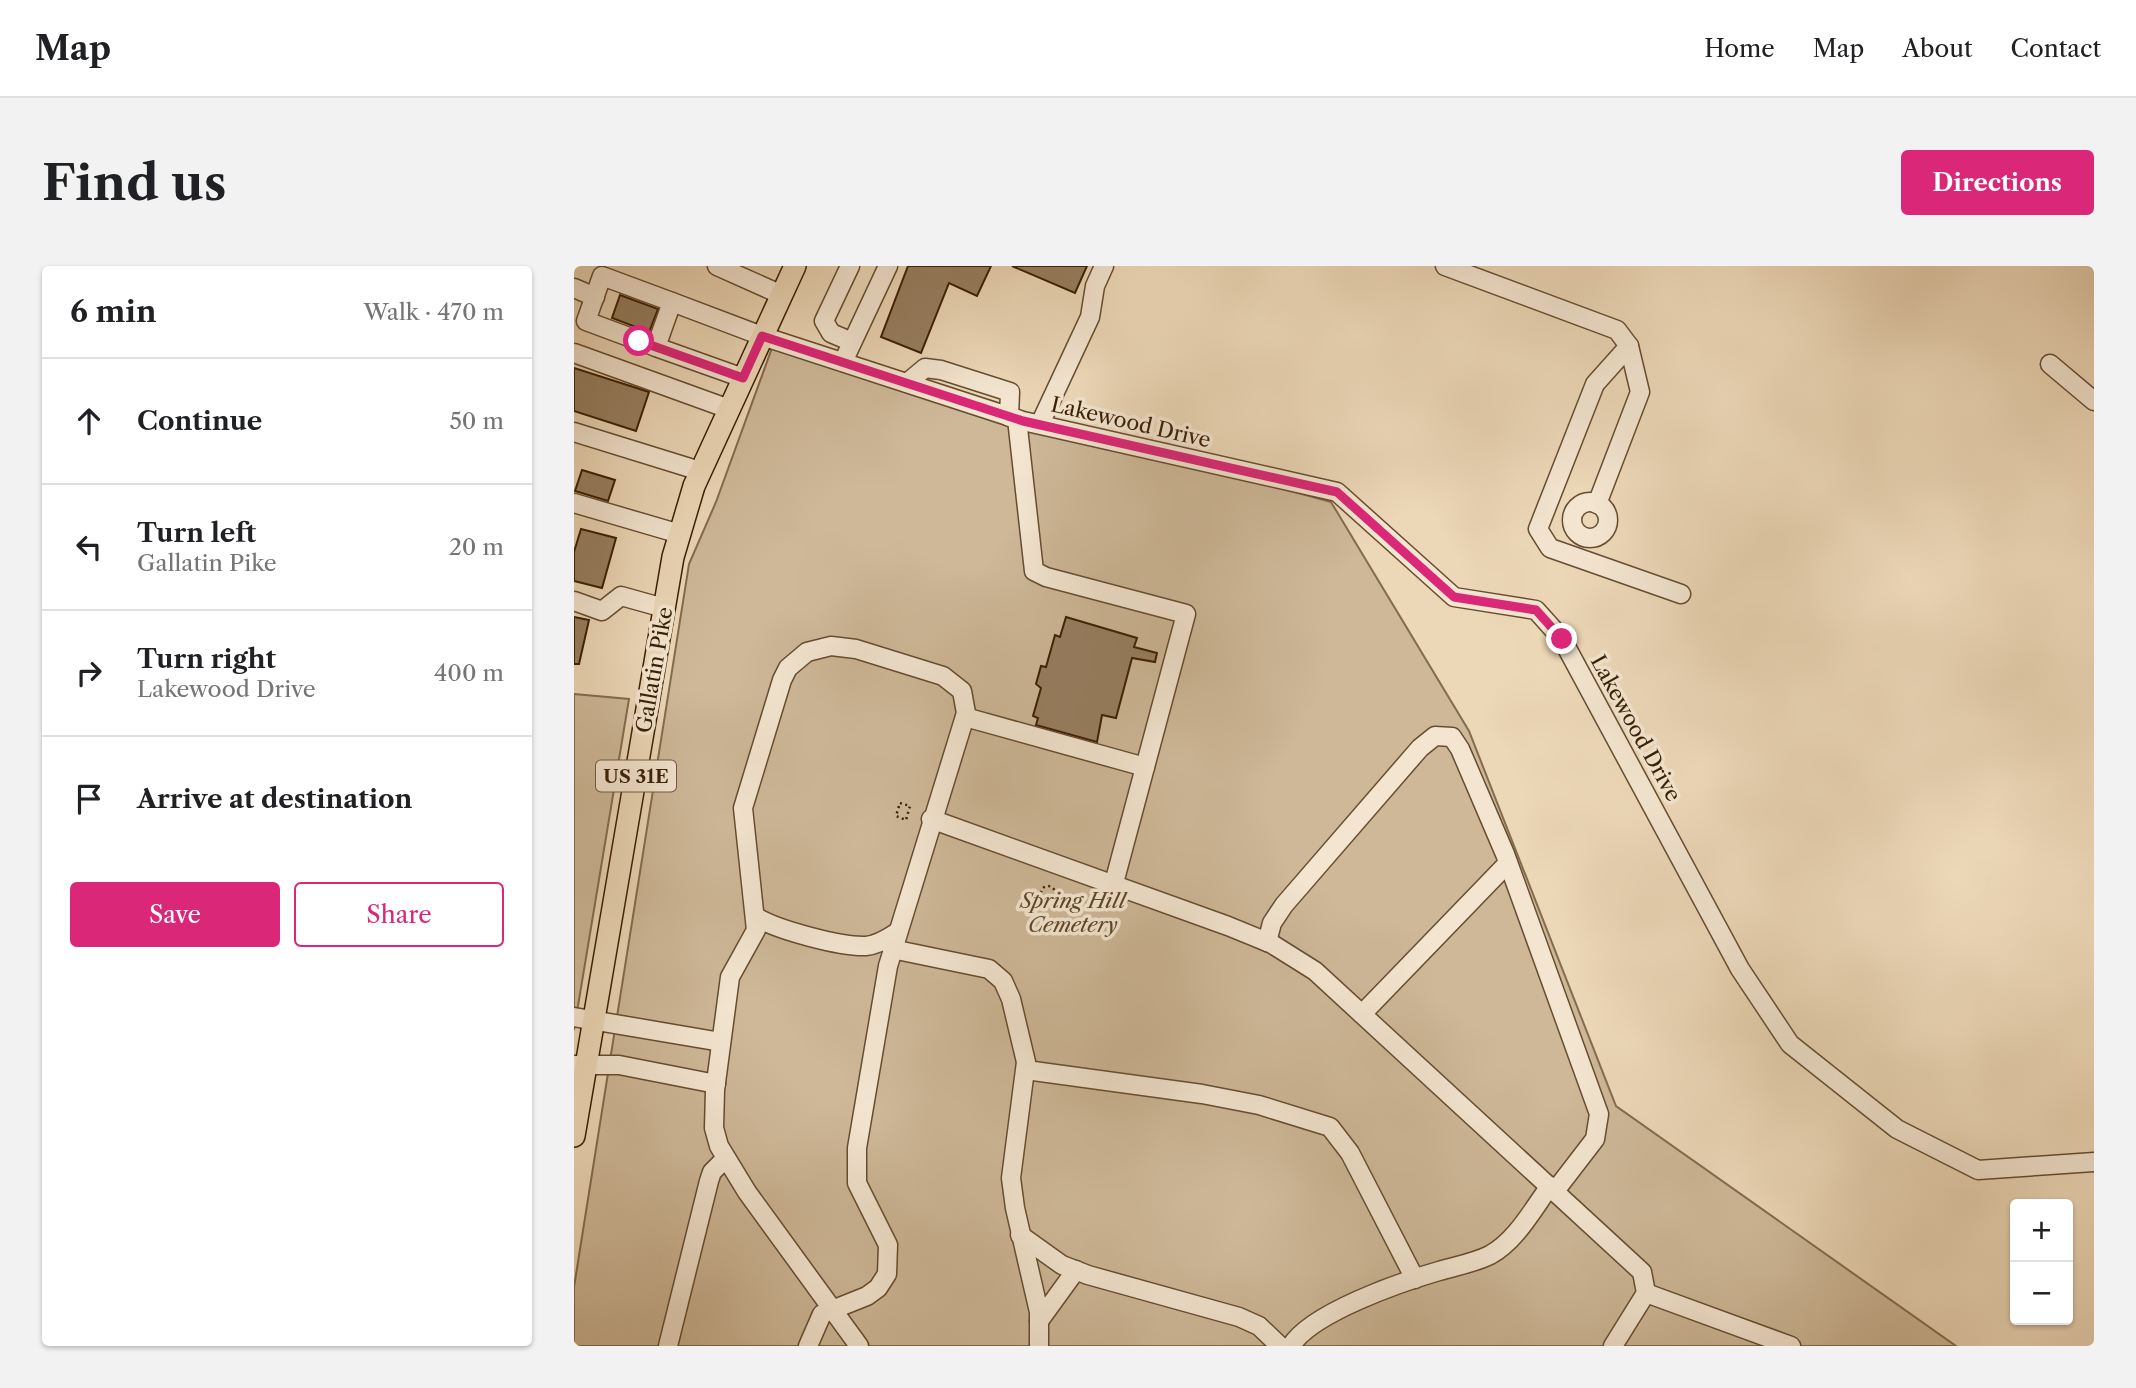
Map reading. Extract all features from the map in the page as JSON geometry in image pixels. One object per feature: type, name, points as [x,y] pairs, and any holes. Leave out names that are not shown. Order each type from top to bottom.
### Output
[{"type":"main road","name":"Gallatin Pike","points":[[574,1136],[584,1019],[680,534],[700,471],[796,266]]},
{"type":"street","points":[[717,266],[782,295]]},
{"type":"street","points":[[850,266],[824,321],[831,333],[852,342]]},
{"type":"street","points":[[843,362],[888,266]]},
{"type":"street","points":[[1040,424],[1090,317],[1095,286],[1104,266]]},
{"type":"street","points":[[1445,266],[1617,330],[1629,346],[1640,392],[1597,504]]},
{"type":"street","name":"Lakewood Drive","points":[[595,297],[602,276],[762,336],[1013,418],[1337,492],[1454,597],[1536,610],[1562,639],[1740,969],[1790,1044],[1897,1129],[1978,1170],[2094,1162]]},
{"type":"street","points":[[574,288],[595,297],[586,321],[743,378]]},
{"type":"street","points":[[656,347],[672,302]]},
{"type":"street","points":[[1629,346],[1595,384],[1538,529],[1550,548],[1681,594]]},
{"type":"street","points":[[574,353],[729,409]]},
{"type":"street","points":[[2050,364],[2094,401]]},
{"type":"street","points":[[1013,418],[1034,571],[1046,577],[1186,614],[1114,883]]},
{"type":"street","points":[[574,432],[700,471]]},
{"type":"street","points":[[574,503],[680,534]]},
{"type":"street","points":[[1597,504],[1608,517],[1606,528],[1594,538],[1582,537],[1573,529],[1572,516],[1579,506],[1597,504]]},
{"type":"street","points":[[1578,558],[1582,537]]},
{"type":"street","points":[[574,601],[603,611],[621,596],[664,608]]},
{"type":"street","points":[[808,1346],[818,1319],[830,1309],[867,1296],[878,1288],[887,1274],[890,1258],[884,1234],[862,1198],[855,1167],[879,1011],[894,941],[965,717],[962,691],[943,676],[844,647],[818,648],[796,659],[788,668],[776,696],[743,808],[756,917],[751,943],[736,962],[730,977],[713,1128],[726,1158],[830,1309],[859,1346]]},
{"type":"street","points":[[965,717],[1145,767]]},
{"type":"street","points":[[1267,942],[1272,923],[1284,905],[1420,748],[1435,736],[1447,735],[1457,741],[1508,863],[1599,1114],[1595,1139],[1575,1170],[1553,1188],[1508,1241],[1491,1254],[1415,1279],[1347,1306],[1297,1336],[1291,1346]]},
{"type":"street","points":[[931,819],[1114,883],[1267,942],[1315,971],[1642,1272],[1646,1293],[1613,1346]]},
{"type":"street","points":[[1362,1014],[1508,863]]},
{"type":"street","points":[[756,917],[778,930],[860,946],[894,941],[975,964],[994,972],[1003,981],[1011,999],[1024,1050],[1026,1070],[1012,1178],[1020,1235],[1039,1321],[1039,1346]]},
{"type":"street","points":[[584,1019],[721,1042]]},
{"type":"street","points":[[580,1067],[619,1065],[716,1084]]},
{"type":"street","points":[[1026,1070],[1202,1094],[1282,1111],[1330,1127],[1343,1141],[1415,1279]]},
{"type":"street","points":[[668,1346],[709,1181],[712,1172],[726,1158]]},
{"type":"street","points":[[1020,1235],[1062,1265],[1239,1317],[1259,1326],[1280,1346]]},
{"type":"street","points":[[1039,1321],[1076,1270]]},
{"type":"street","points":[[1646,1293],[1791,1346]]},
{"type":"path","points":[[900,803],[910,806],[906,820],[896,816],[900,803]]},
{"type":"green space","name":"Spring Hill Cemetery","points":[[772,348],[1331,502],[1469,731],[1616,1106],[1956,1346],[574,1346],[574,1287],[689,564],[716,502]]},
{"type":"green space","points":[[574,694],[629,699],[574,1030]]},
{"type":"building","points":[[908,266],[991,266],[977,296],[949,283],[921,353],[881,337]]},
{"type":"building","points":[[1012,266],[1087,266],[1075,293]]},
{"type":"building","points":[[620,295],[658,309],[649,332],[612,318]]},
{"type":"building","points":[[574,368],[649,392],[636,431],[574,411]]},
{"type":"building","points":[[582,470],[615,480],[608,501],[575,491]]},
{"type":"building","points":[[581,529],[616,538],[602,588],[574,581],[574,552]]},
{"type":"building","points":[[574,617],[589,620],[579,664],[574,664]]},
{"type":"building","points":[[1066,617],[1137,638],[1134,647],[1157,653],[1155,662],[1132,658],[1116,718],[1102,715],[1097,742],[1036,725],[1038,718],[1033,716],[1041,688],[1036,684],[1041,666],[1046,667],[1055,635],[1060,637]]},
{"type":"route","points":[[639,341],[743,378],[762,336],[1023,421],[1337,492],[1454,597],[1536,610],[1562,639]]}]
